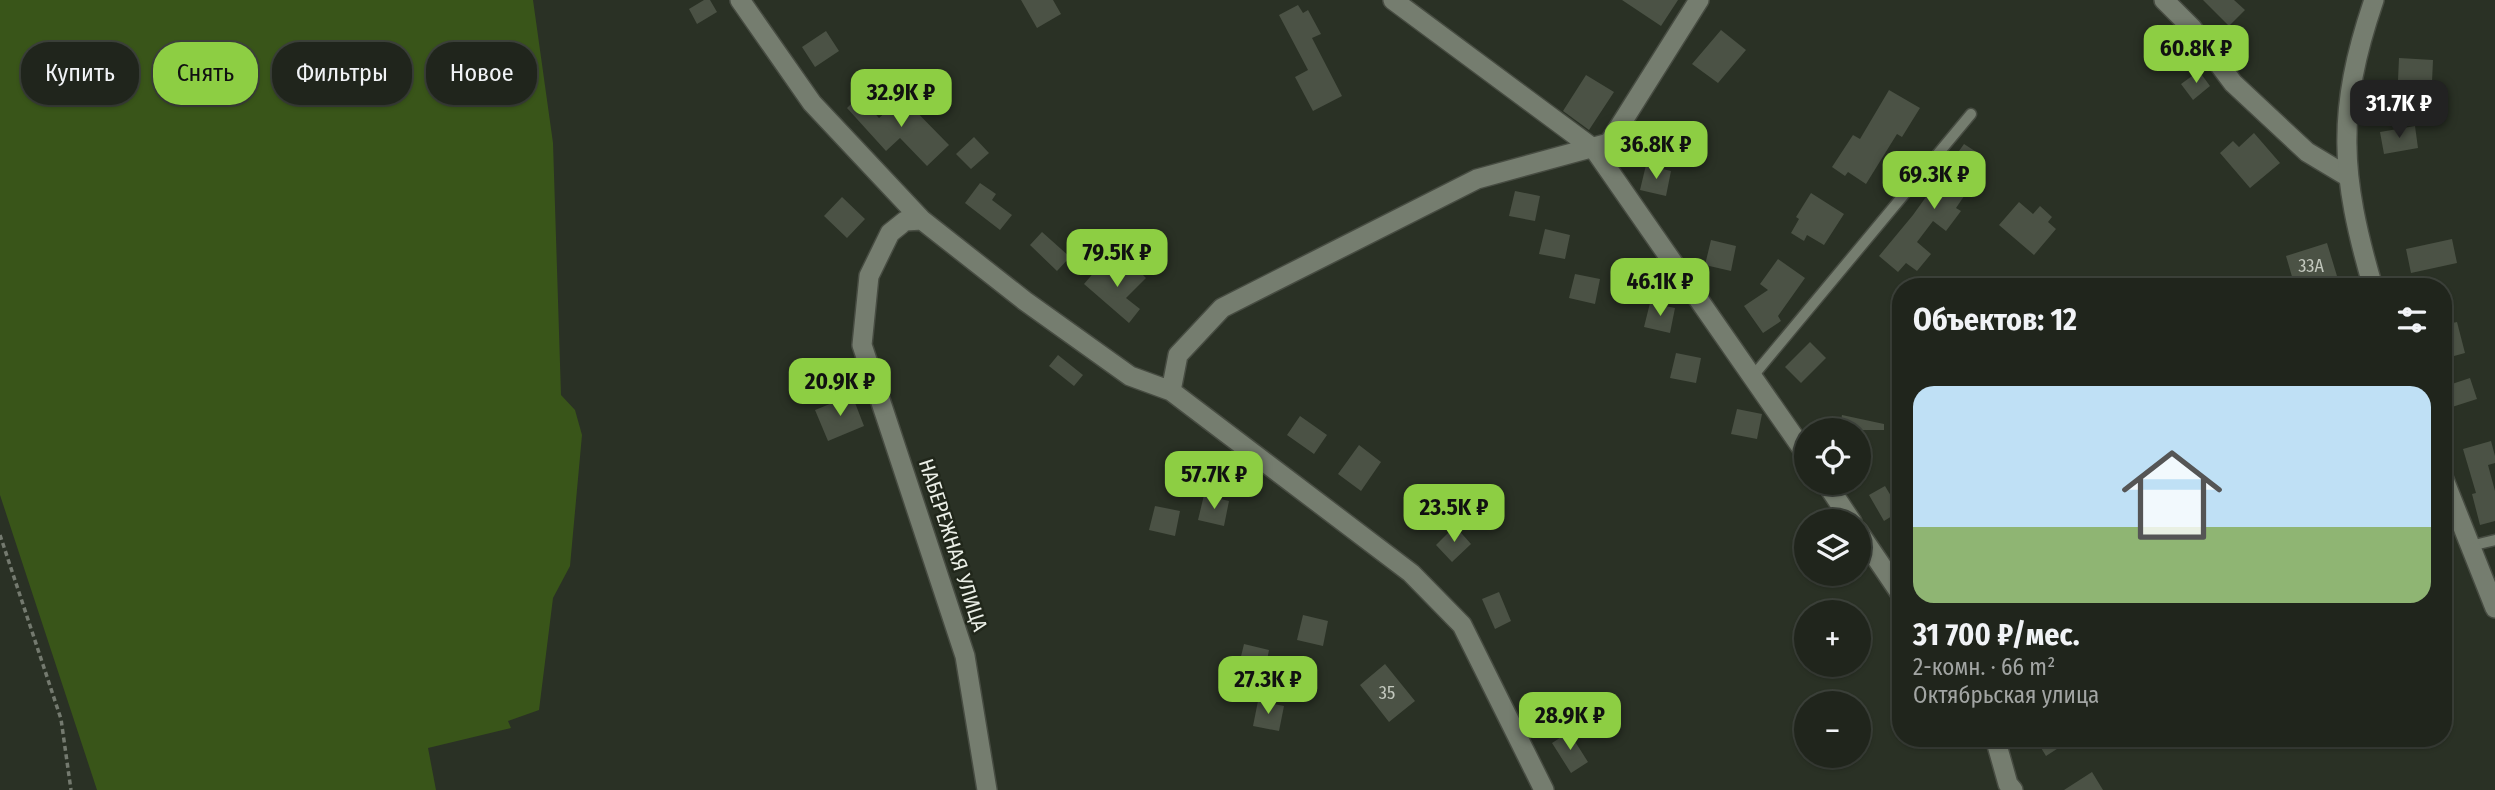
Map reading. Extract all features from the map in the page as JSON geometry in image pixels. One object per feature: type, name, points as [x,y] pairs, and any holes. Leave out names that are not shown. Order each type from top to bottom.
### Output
[{"type":"street","points":[[740,0],[812,103],[922,220],[1025,301],[1130,376],[1171,391],[1411,573],[1462,625],[1544,790]]},
{"type":"street","points":[[1392,0],[1594,149],[1794,436]]},
{"type":"street","points":[[1171,391],[1178,355],[1222,308],[1477,179],[1608,143],[1699,0]]},
{"type":"street","points":[[2164,0],[2192,28],[2233,83],[2307,152],[2347,176]]},
{"type":"street","points":[[2371,278],[2347,176],[2345,147],[2349,89],[2374,0]]},
{"type":"street","name":"НАБЕРЕЖНАЯ УЛИЦА","points":[[922,220],[905,221],[890,233],[869,276],[862,345],[965,656],[987,790]]},
{"type":"street","points":[[2452,500],[2495,608]]},
{"type":"street","points":[[1871,550],[1892,581]]},
{"type":"street","points":[[1998,747],[2013,790]]},
{"type":"lane","points":[[1753,376],[1971,114]]},
{"type":"lane","points":[[2470,546],[2495,540]]},
{"type":"path","points":[[0,535],[61,719],[71,790]]},
{"type":"green space","points":[[0,0],[533,0],[553,143],[561,395],[575,410],[582,435],[570,566],[553,598],[539,710],[508,721],[511,728],[428,748],[436,790],[97,790],[0,495]]},
{"type":"building","points":[[704,0],[710,0],[717,12],[697,24],[689,9]]},
{"type":"building","points":[[1021,0],[1053,0],[1061,14],[1037,28]]},
{"type":"building","points":[[1622,0],[1678,0],[1661,26]]},
{"type":"building","points":[[2203,0],[2234,0],[2245,10],[2229,26]]},
{"type":"building","points":[[1298,5],[1303,13],[1308,10],[1321,34],[1312,38],[1342,96],[1313,111],[1295,77],[1308,70],[1279,15]]},
{"type":"building","points":[[1721,30],[1746,50],[1718,83],[1692,64]]},
{"type":"building","points":[[826,31],[839,51],[815,67],[802,47]]},
{"type":"building","points":[[2399,58],[2433,60],[2432,82],[2398,80]]},
{"type":"building","points":[[2199,71],[2210,86],[2193,100],[2181,84]]},
{"type":"building","points":[[1586,75],[1614,92],[1589,130],[1563,111]]},
{"type":"building","points":[[1889,90],[1920,108],[1902,137],[1897,134],[1866,184],[1848,172],[1845,176],[1832,167],[1853,135],[1860,139]]},
{"type":"building","points":[[859,96],[879,118],[902,97],[949,145],[927,166],[900,138],[886,151],[847,108]]},
{"type":"building","points":[[2415,126],[2418,148],[2384,154],[2380,132]]},
{"type":"building","points":[[2254,133],[2280,163],[2250,188],[2220,153],[2233,141],[2239,147]]},
{"type":"building","points":[[974,137],[989,153],[971,169],[956,154]]},
{"type":"building","points":[[1964,144],[1981,155],[1974,166],[1981,171],[1956,208],[1961,211],[1946,231],[1933,221],[1917,242],[1931,254],[1917,271],[1906,263],[1898,272],[1879,256],[1913,215]]},
{"type":"building","points":[[1646,165],[1671,171],[1666,196],[1640,190]]},
{"type":"building","points":[[980,183],[996,194],[992,200],[1012,215],[1000,230],[965,203]]},
{"type":"building","points":[[1515,191],[1540,196],[1535,221],[1509,216]]},
{"type":"building","points":[[1811,193],[1844,214],[1824,245],[1807,235],[1804,241],[1791,233],[1799,219],[1796,217]]},
{"type":"building","points":[[842,197],[865,219],[847,238],[824,216]]},
{"type":"building","points":[[2019,202],[2033,214],[2040,206],[2052,217],[2048,222],[2056,229],[2034,255],[1999,225]]},
{"type":"building","points":[[1545,229],[1570,235],[1565,259],[1539,254]]},
{"type":"building","points":[[1042,232],[1070,257],[1057,271],[1030,245]]},
{"type":"building","points":[[2452,239],[2457,263],[2411,273],[2406,249]]},
{"type":"building","points":[[1711,240],[1736,246],[1731,271],[1705,265]]},
{"type":"building","points":[[2327,243],[2337,276],[2292,278],[2286,256]]},
{"type":"building","points":[[1778,259],[1805,278],[1778,316],[1781,321],[1763,333],[1744,306],[1768,290],[1760,284]]},
{"type":"building","points":[[1102,263],[1119,278],[1133,265],[1146,278],[1126,298],[1140,309],[1129,323],[1084,284]]},
{"type":"building","points":[[1575,274],[1600,279],[1595,304],[1569,298]]},
{"type":"building","points":[[1650,303],[1675,308],[1670,333],[1644,327]]},
{"type":"building","points":[[2457,322],[2465,353],[2452,357],[2452,323]]},
{"type":"building","points":[[1810,342],[1826,358],[1801,383],[1785,367]]},
{"type":"building","points":[[1676,353],[1701,358],[1696,383],[1670,378]]},
{"type":"building","points":[[1058,355],[1083,375],[1074,386],[1049,366]]},
{"type":"building","points":[[2470,378],[2477,399],[2452,407],[2452,384]]},
{"type":"building","points":[[852,395],[864,426],[828,441],[815,410]]},
{"type":"building","points":[[1737,409],[1762,414],[1757,439],[1731,434]]},
{"type":"building","points":[[1300,416],[1327,435],[1314,454],[1287,435]]},
{"type":"building","points":[[1871,421],[1884,424],[1884,430],[1871,430]]},
{"type":"building","points":[[2491,441],[2495,463],[2488,465],[2495,491],[2495,521],[2480,525],[2472,494],[2476,493],[2463,449]]},
{"type":"building","points":[[1359,445],[1381,462],[1361,491],[1338,474]]},
{"type":"building","points":[[1885,486],[1892,498],[1892,516],[1884,521],[1869,495]]},
{"type":"building","points":[[1204,495],[1229,501],[1224,526],[1198,520]]},
{"type":"building","points":[[1155,506],[1180,511],[1175,536],[1149,530]]},
{"type":"building","points":[[1455,526],[1471,544],[1452,562],[1436,545]]},
{"type":"building","points":[[1499,592],[1511,621],[1495,629],[1482,599]]},
{"type":"building","points":[[1303,615],[1328,621],[1323,646],[1297,640]]},
{"type":"building","points":[[1244,644],[1269,650],[1264,675],[1238,669]]},
{"type":"building","points":[[1385,664],[1415,701],[1389,722],[1360,685]]},
{"type":"building","points":[[1258,701],[1284,706],[1279,731],[1253,726]]},
{"type":"building","points":[[1569,732],[1588,762],[1571,773],[1552,743]]},
{"type":"building","points":[[2040,747],[2060,747],[2046,756]]},
{"type":"building","points":[[2092,772],[2103,790],[2064,790]]}]
